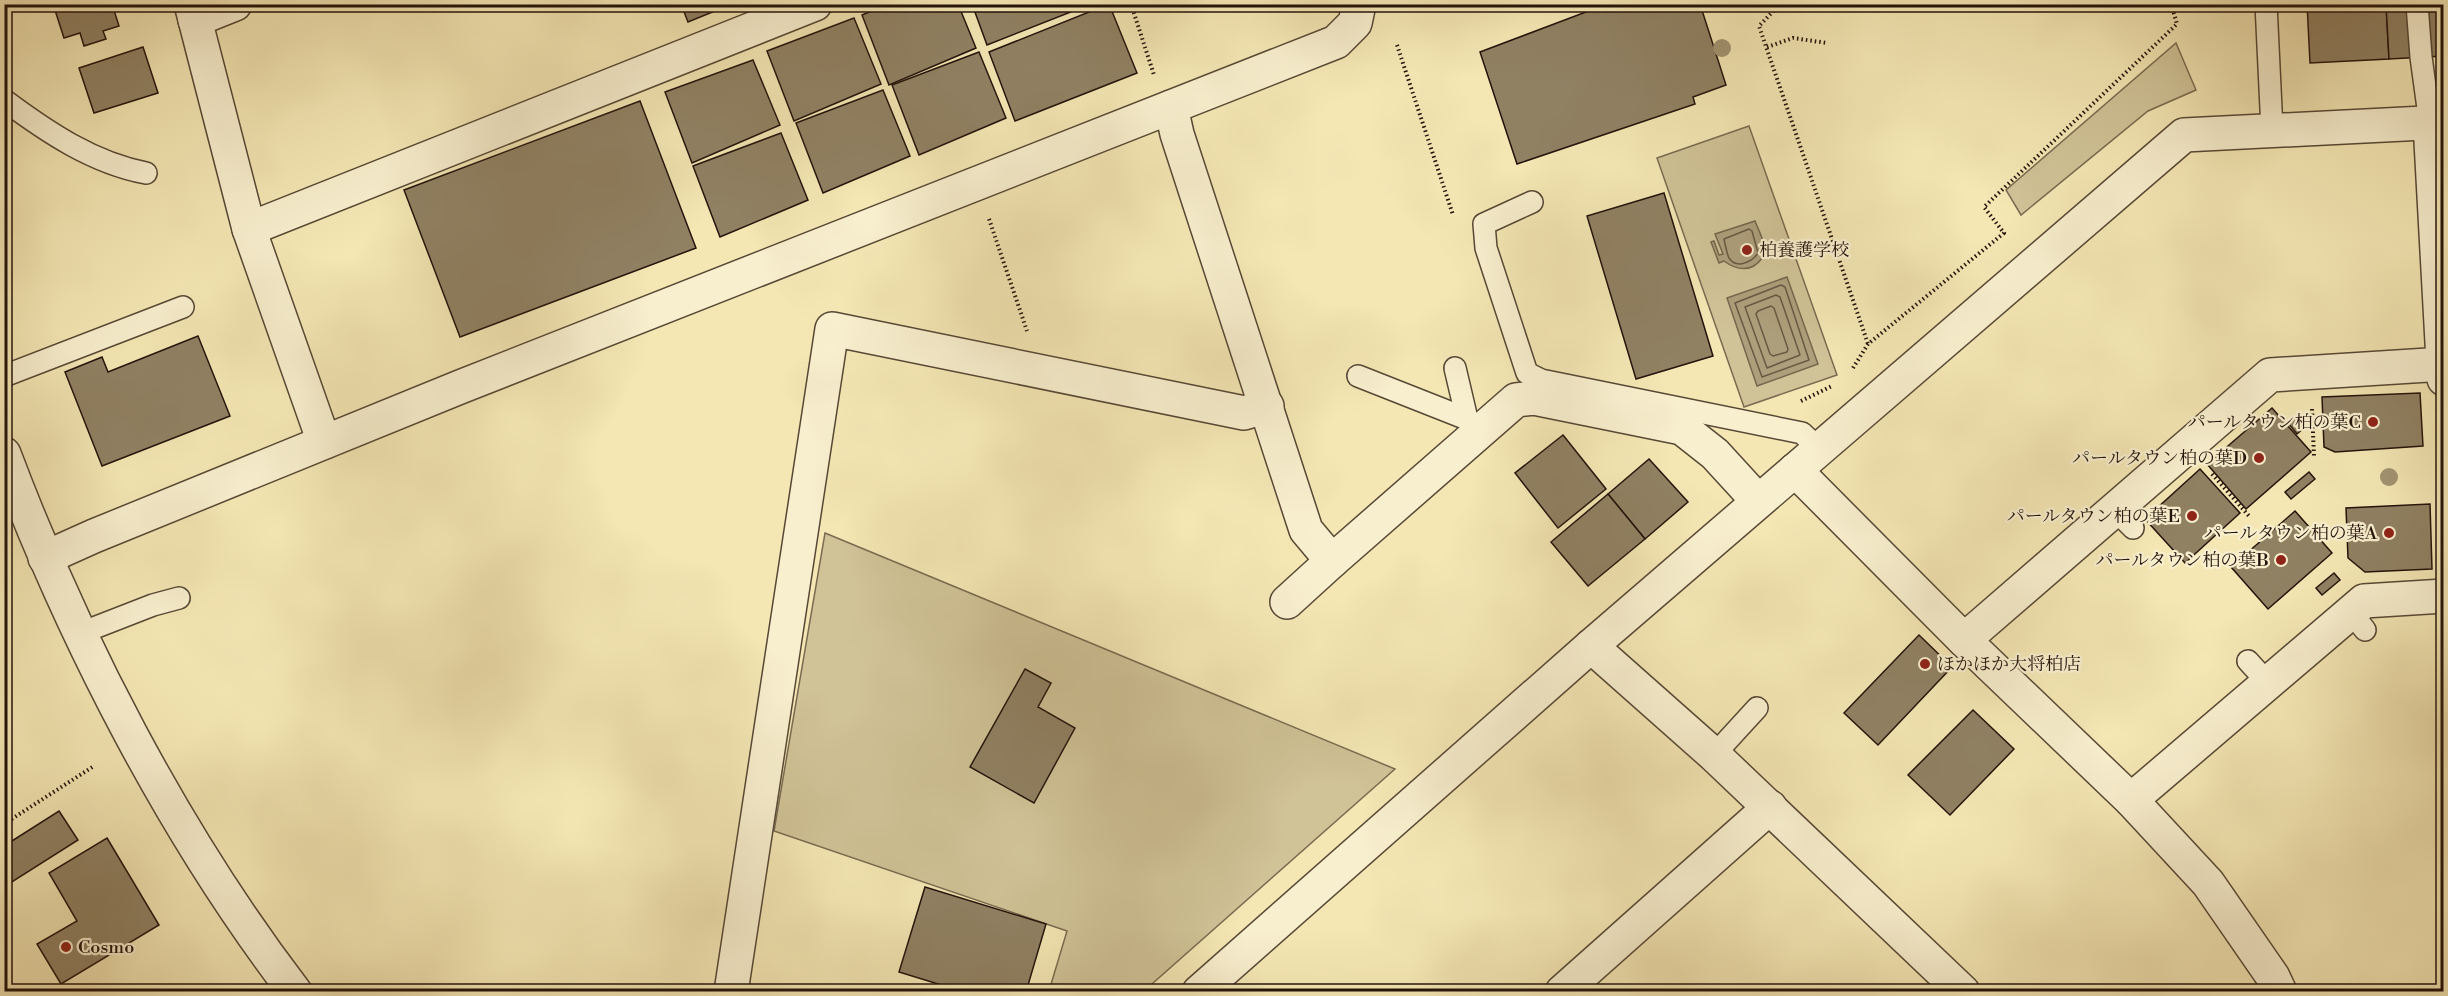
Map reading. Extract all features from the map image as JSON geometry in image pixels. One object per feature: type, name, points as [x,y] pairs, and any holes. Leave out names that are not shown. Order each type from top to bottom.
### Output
[{"type":"street","points":[[235,4],[193,12],[249,229],[324,442]]},
{"type":"street","points":[[249,229],[815,4]]},
{"type":"street","points":[[45,558],[324,442],[1336,42],[1355,23],[1359,4]]},
{"type":"street","points":[[1171,107],[1177,134],[1306,530],[1332,561]]},
{"type":"street","points":[[1199,992],[1591,646],[2184,135],[2437,122],[2443,369],[2270,375],[2188,446],[2124,519],[1964,640]]},
{"type":"street","points":[[731,992],[832,329],[1244,413],[1267,406]]},
{"type":"street","points":[[1287,602],[1474,425],[1516,400],[1534,398],[1682,428],[1715,454],[1758,501]]},
{"type":"street","points":[[4,454],[45,558],[137,745],[213,875],[295,992]]},
{"type":"street","points":[[1807,460],[1964,640],[2130,800],[2208,883],[2273,977],[2280,992]]},
{"type":"street","points":[[2130,800],[2258,672],[2358,621],[2364,601],[2444,596]]},
{"type":"street","points":[[1591,646],[1770,807],[1944,986]]},
{"type":"street","points":[[1562,992],[1770,807]]},
{"type":"lane","points":[[2266,4],[2272,130]]},
{"type":"lane","points":[[2417,4],[2421,57],[2437,122]]},
{"type":"lane","points":[[4,100],[65,142],[120,168],[146,172]]},
{"type":"lane","points":[[1532,202],[1484,224],[1486,248],[1527,373],[1541,380],[1802,433],[1807,460]]},
{"type":"lane","points":[[4,376],[183,307]]},
{"type":"lane","points":[[1455,368],[1474,425]]},
{"type":"lane","points":[[1359,376],[1474,425]]},
{"type":"lane","points":[[81,633],[153,605],[179,598]]},
{"type":"lane","points":[[1714,755],[1757,708]]},
{"type":"path","points":[[1131,4],[1159,89],[1171,107]]},
{"type":"path","points":[[1780,4],[1759,26],[1868,344]]},
{"type":"path","points":[[1851,371],[1868,344],[2004,233],[1984,207],[2177,24],[2171,4]]},
{"type":"path","points":[[1767,47],[1793,38],[1827,44]]},
{"type":"path","points":[[988,215],[1040,372]]},
{"type":"path","points":[[2311,373],[2314,457]]},
{"type":"path","points":[[1776,427],[1781,411],[1837,384]]},
{"type":"path","points":[[2188,446],[2249,516]]},
{"type":"path","points":[[4,824],[94,766]]},
{"type":"shaded area","points":[[2176,43],[2196,90],[2148,111],[2021,215],[2006,190]]},
{"type":"shaded area","points":[[1749,126],[1837,375],[1744,407],[1657,158]]},
{"type":"shaded area","points":[[825,533],[1395,769],[1144,991],[1049,991],[1067,931],[774,831]]},
{"type":"water","points":[[1755,221],[1765,249],[1758,263],[1749,268],[1739,268],[1724,261],[1719,263],[1711,242],[1714,241],[1719,255],[1723,254],[1715,234]]},
{"type":"water","points":[[1787,277],[1818,364],[1757,386],[1727,298]]},
{"type":"building","points":[[53,4],[72,4],[74,10],[91,4],[112,4],[119,26],[103,31],[106,39],[84,46],[80,33],[64,38]]},
{"type":"building","points":[[681,4],[732,4],[688,22]]},
{"type":"building","points":[[889,4],[958,4],[976,48],[889,85],[862,15]]},
{"type":"building","points":[[972,4],[1091,4],[987,45]]},
{"type":"building","points":[[1109,4],[1137,73],[1015,121],[989,52]]},
{"type":"building","points":[[1607,4],[1700,4],[1726,85],[1693,97],[1695,104],[1517,164],[1480,52]]},
{"type":"building","points":[[2307,4],[2386,4],[2389,59],[2310,63]]},
{"type":"building","points":[[2386,4],[2441,4],[2444,56],[2389,59]]},
{"type":"building","points":[[2441,4],[2444,4],[2444,50]]},
{"type":"building","points":[[854,18],[881,84],[794,121],[767,51]]},
{"type":"building","points":[[143,47],[158,93],[94,113],[79,68]]},
{"type":"building","points":[[979,52],[1006,118],[919,155],[892,85]]},
{"type":"building","points":[[753,60],[780,125],[692,163],[665,92]]},
{"type":"building","points":[[883,90],[910,156],[823,193],[796,123]]},
{"type":"building","points":[[640,101],[696,248],[460,337],[404,190]]},
{"type":"building","points":[[781,133],[808,200],[720,237],[693,166]]},
{"type":"building","points":[[1664,193],[1713,356],[1636,379],[1587,216]]},
{"type":"building","points":[[198,336],[230,416],[102,466],[65,372],[102,357],[108,372]]},
{"type":"building","name":"パールタウン柏の葉C","points":[[2420,393],[2423,446],[2335,452],[2324,447],[2322,397]]},
{"type":"building","name":"パールタウン柏の葉D","points":[[2272,408],[2311,452],[2246,509],[2207,464]]},
{"type":"building","points":[[2296,417],[2305,427],[2297,434],[2288,423]]},
{"type":"building","points":[[1563,435],[1606,489],[1558,528],[1515,473]]},
{"type":"building","points":[[1649,459],[1688,502],[1645,539],[1608,494]]},
{"type":"building","name":"パールタウン柏の葉E","points":[[2200,469],[2240,513],[2185,563],[2145,519]]},
{"type":"building","points":[[2309,472],[2315,479],[2291,499],[2285,492]]},
{"type":"building","points":[[1608,494],[1645,539],[1588,586],[1551,542]]},
{"type":"building","name":"パールタウン柏の葉A","points":[[2430,504],[2432,569],[2365,572],[2348,558],[2346,508]]},
{"type":"building","name":"パールタウン柏の葉B","points":[[2295,511],[2332,553],[2268,609],[2231,567]]},
{"type":"building","points":[[2334,573],[2340,580],[2322,595],[2316,588]]},
{"type":"building","points":[[1919,635],[1952,667],[1878,745],[1844,713]]},
{"type":"building","points":[[1025,669],[1051,683],[1038,707],[1075,728],[1034,803],[970,767]]},
{"type":"building","points":[[1973,710],[2014,749],[1950,815],[1908,775]]},
{"type":"building","points":[[59,811],[78,840],[4,887],[4,846]]},
{"type":"building","points":[[107,838],[159,925],[61,984],[37,944],[77,921],[49,873]]},
{"type":"building","points":[[925,887],[1046,924],[1026,992],[964,992],[899,972]]},
{"type":"place","name":"柏養護学校","points":[[1747,250]]},
{"type":"place","name":"パールタウン柏の葉C","points":[[2373,422]]},
{"type":"place","name":"パールタウン柏の葉D","points":[[2259,458]]},
{"type":"place","name":"パールタウン柏の葉E","points":[[2192,516]]},
{"type":"place","name":"パールタウン柏の葉A","points":[[2389,533]]},
{"type":"place","name":"パールタウン柏の葉B","points":[[2281,560]]},
{"type":"place","name":"ほかほか大将柏店","points":[[1925,664]]},
{"type":"place","name":"Cosmo","points":[[66,947]]}]
